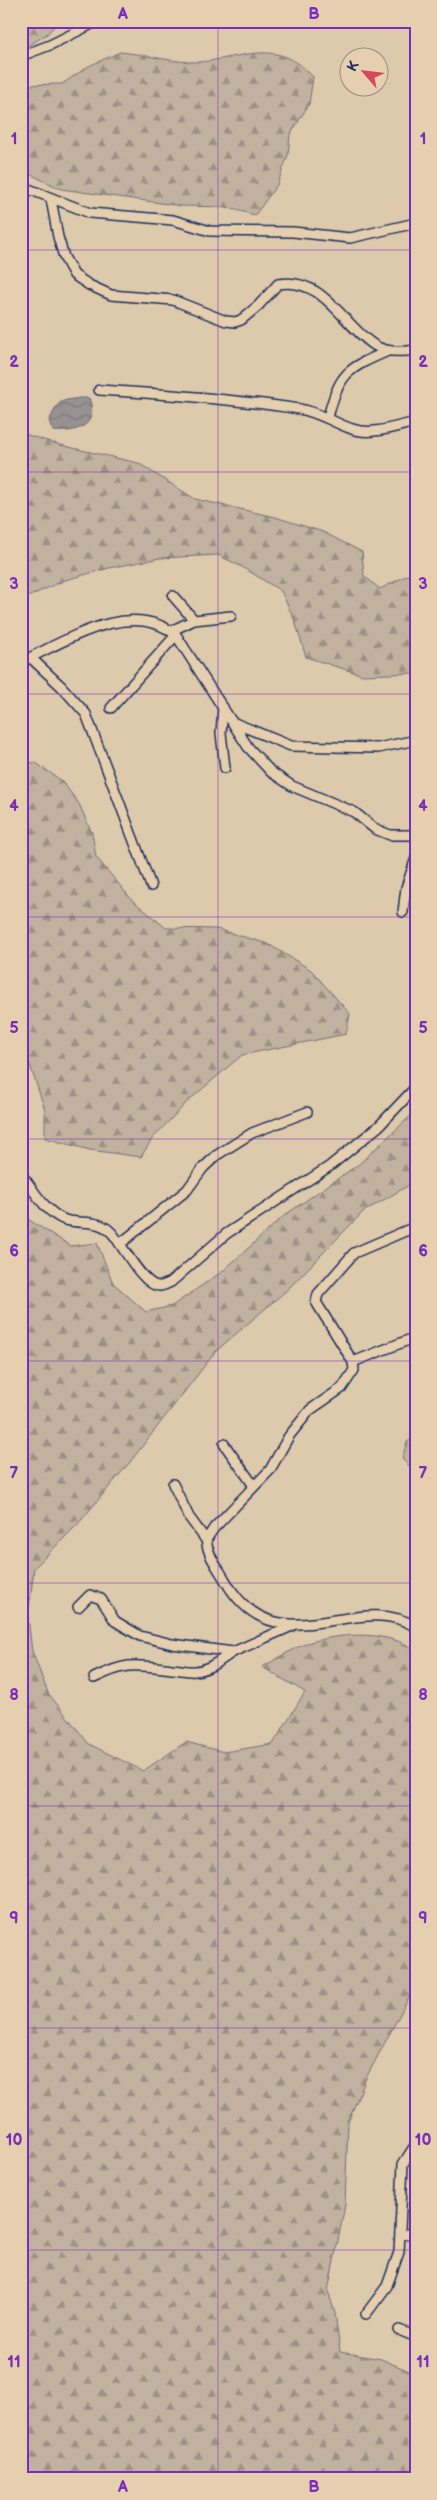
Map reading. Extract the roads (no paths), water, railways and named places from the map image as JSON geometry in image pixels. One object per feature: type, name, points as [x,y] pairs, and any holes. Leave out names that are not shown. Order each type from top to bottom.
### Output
[{"type":"street","points":[[21,56],[50,45],[98,21]]},
{"type":"street","points":[[21,186],[90,213],[174,220],[210,231],[293,232],[350,238],[416,223]]},
{"type":"street","points":[[51,199],[64,258],[74,275],[89,285],[111,295],[126,298],[173,300],[226,321],[235,322],[241,320],[258,306],[278,284],[297,283],[318,292],[375,346],[388,351]]},
{"type":"street","points":[[328,417],[334,394],[344,374],[358,364],[388,351],[416,350]]},
{"type":"street","points":[[99,390],[198,396],[302,410],[328,417],[338,424],[363,431],[416,422]]},
{"type":"street","points":[[173,596],[194,620]]},
{"type":"street","points":[[111,708],[173,633],[194,620],[231,616]]},
{"type":"street","points":[[21,662],[108,622],[142,621],[165,627],[173,633],[248,747],[271,772],[292,786],[354,812],[375,829],[390,835],[416,835]]},
{"type":"street","points":[[31,658],[61,686],[86,714],[151,886]]},
{"type":"street","points":[[223,708],[221,733],[225,768]]},
{"type":"street","points":[[232,722],[292,746],[378,748],[416,740]]},
{"type":"street","points":[[403,912],[406,888],[416,858]]},
{"type":"street","points":[[25,1179],[55,1215],[66,1220],[97,1222],[111,1232],[152,1284],[160,1286],[171,1282],[226,1234],[330,1166],[379,1126],[416,1087]]},
{"type":"street","points":[[120,1244],[187,1190],[202,1168],[217,1155],[252,1133],[307,1112]]},
{"type":"street","points":[[206,1540],[214,1528],[270,1470],[289,1436],[310,1410],[342,1388],[354,1370],[352,1362],[316,1302],[318,1294],[354,1253],[413,1226],[416,1237]]},
{"type":"street","points":[[352,1362],[416,1336]]},
{"type":"street","points":[[224,1444],[254,1486]]},
{"type":"street","points":[[173,1484],[189,1517],[206,1540],[207,1552],[233,1594],[262,1619],[292,1626]]},
{"type":"street","points":[[78,1607],[90,1595],[96,1595],[104,1602],[115,1621],[140,1636],[172,1644],[233,1652]]},
{"type":"street","points":[[94,1678],[117,1666],[146,1664],[195,1671],[208,1668],[233,1652],[292,1626],[364,1616],[389,1618],[416,1627]]},
{"type":"street","points":[[366,2314],[386,2286],[400,2252],[403,2164],[416,2144]]},
{"type":"street","points":[[402,2235],[416,2232]]},
{"type":"street","points":[[399,2330],[416,2337]]},
{"type":"water","points":[[89,398],[92,408],[89,421],[84,426],[70,431],[53,431],[49,421],[57,406],[63,401]]}]
